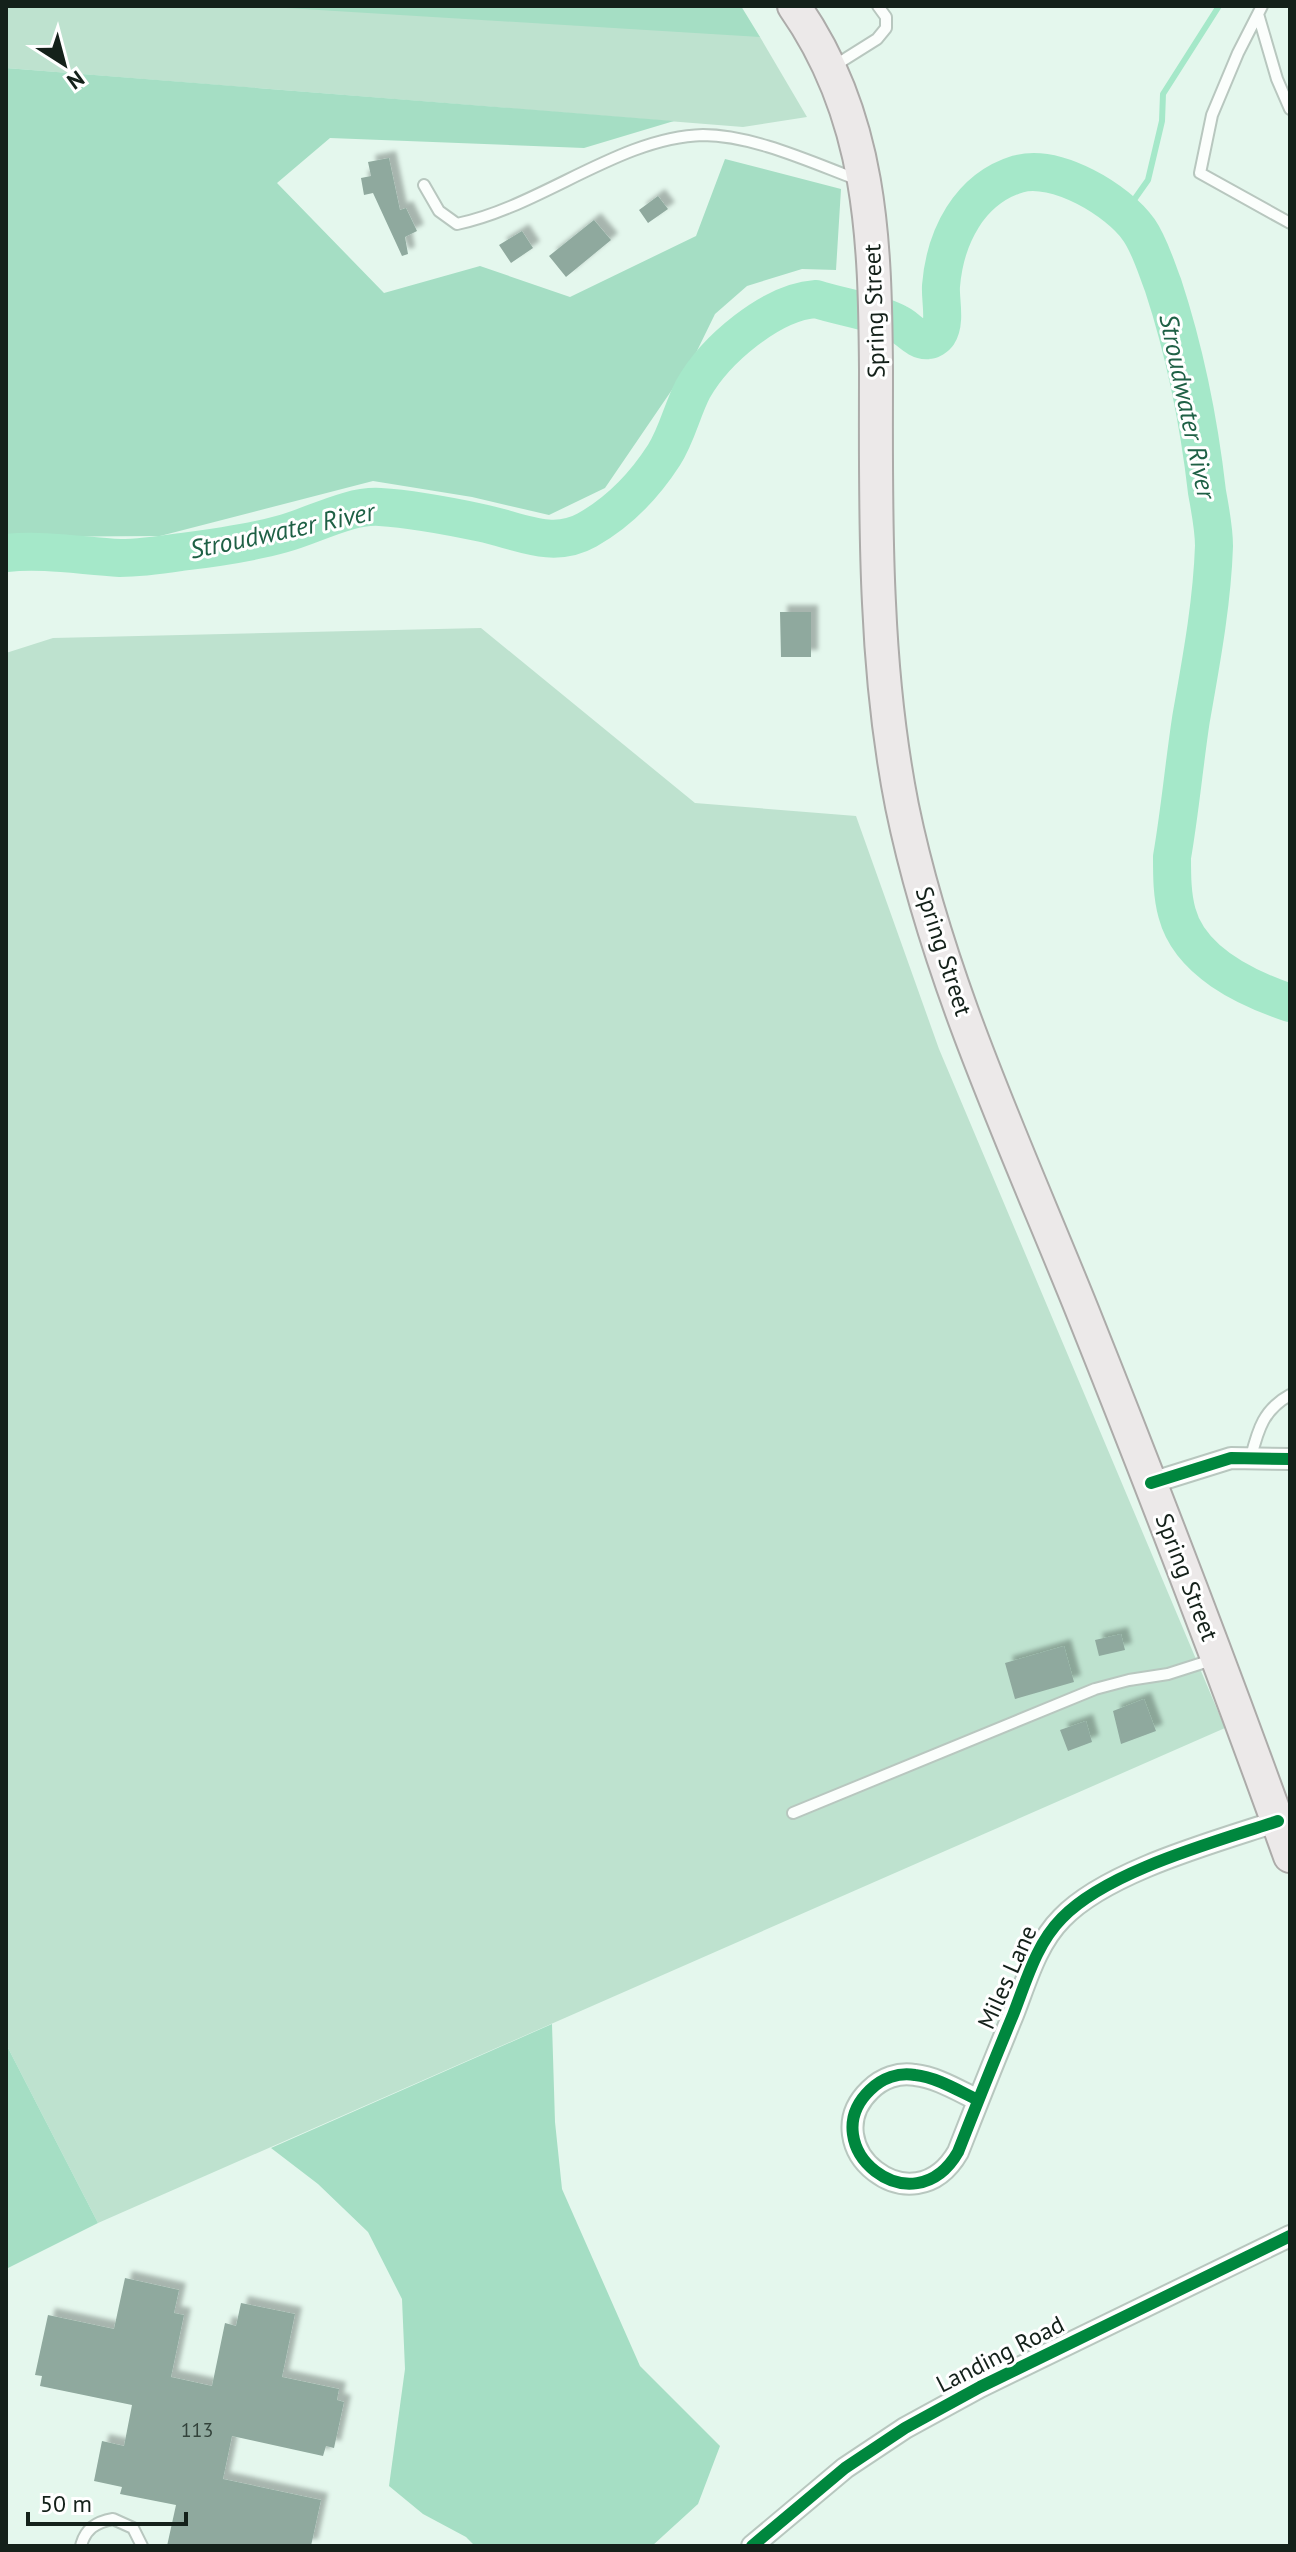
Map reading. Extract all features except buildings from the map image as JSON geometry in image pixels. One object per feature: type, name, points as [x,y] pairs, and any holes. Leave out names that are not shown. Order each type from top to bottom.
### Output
[{"type":"main road","name":"Spring Street","points":[[794,6],[813,33],[853,126],[865,182],[876,303],[879,601],[885,692],[902,806],[933,923],[973,1040],[1151,1483],[1290,1856]]},
{"type":"street","points":[[1151,1483],[1214,1462],[1251,1457],[1290,1459]]},
{"type":"street","name":"Miles Lane","points":[[978,2100],[920,2075],[903,2074],[886,2079],[865,2095],[857,2110],[853,2128],[856,2147],[865,2163],[887,2180],[905,2184],[924,2181],[941,2173],[953,2160],[978,2100],[1040,1948],[1063,1917],[1083,1900],[1115,1881],[1182,1853],[1278,1821]]},
{"type":"street","name":"Landing Road","points":[[752,2546],[845,2468],[905,2428],[980,2387],[1290,2236]]},
{"type":"lane","points":[[829,69],[877,39],[886,28],[886,17],[878,6]]},
{"type":"lane","points":[[1260,10],[1277,79],[1290,109]]},
{"type":"lane","points":[[1260,10],[1212,115],[1200,173],[1290,223]]},
{"type":"lane","points":[[424,185],[439,211],[457,224],[510,209],[606,162],[682,137],[706,135],[788,153],[865,182]]},
{"type":"lane","points":[[1251,1457],[1256,1434],[1266,1414],[1290,1395]]},
{"type":"lane","points":[[793,1813],[1095,1689],[1168,1674],[1217,1658]]},
{"type":"lane","points":[[81,2546],[86,2533],[93,2526],[113,2519],[133,2528],[142,2546]]},
{"type":"green space","points":[[6,6],[717,6],[760,37],[807,117],[743,127],[6,68]]},
{"type":"green space","points":[[254,6],[741,6],[760,37]]},
{"type":"green space","points":[[6,68],[674,121],[584,148],[330,138],[277,183],[384,293],[480,266],[570,297],[696,236],[725,159],[841,189],[836,270],[802,269],[747,286],[715,314],[693,359],[605,488],[549,515],[472,497],[373,481],[160,536],[6,537]]},
{"type":"green space","points":[[481,628],[695,803],[856,816],[939,1049],[1225,1728],[98,2223],[6,2044],[6,653],[53,638]]},
{"type":"green space","points":[[552,2024],[555,2122],[562,2189],[640,2366],[720,2446],[698,2504],[652,2546],[475,2546],[466,2537],[423,2514],[389,2486],[405,2369],[402,2299],[368,2232],[318,2184],[271,2148]]},
{"type":"green space","points":[[6,2044],[98,2223],[6,2269]]},
{"type":"waterway","points":[[1124,214],[1148,180],[1162,121],[1163,94],[1219,6]]},
{"type":"waterway","name":"Stroudwater River","points":[[6,553],[49,552],[120,558],[158,555],[257,540],[368,507],[431,513],[534,537],[574,536],[610,515],[648,477],[669,447],[693,389],[715,359],[746,330],[781,309],[816,299],[889,319],[920,339],[932,339],[938,334],[942,323],[941,286],[948,250],[954,233],[973,203],[1001,181],[1018,174],[1033,172],[1067,179],[1117,207],[1139,230],[1146,243],[1163,285],[1178,336],[1200,440],[1213,525],[1213,568],[1208,611],[1172,857],[1177,913],[1194,946],[1222,971],[1256,990],[1290,1003]]},
{"type":"cycle path","points":[[1151,1483],[1231,1458],[1290,1459]]},
{"type":"cycle path","points":[[978,2100],[923,2076],[903,2074],[880,2082],[870,2090],[855,2112],[853,2134],[860,2155],[875,2171],[895,2181],[917,2183],[939,2174],[958,2152],[1033,1964],[1045,1939],[1062,1918],[1082,1901],[1134,1872],[1278,1821]]},
{"type":"cycle path","points":[[752,2546],[845,2468],[905,2428],[980,2387],[1290,2236]]}]
